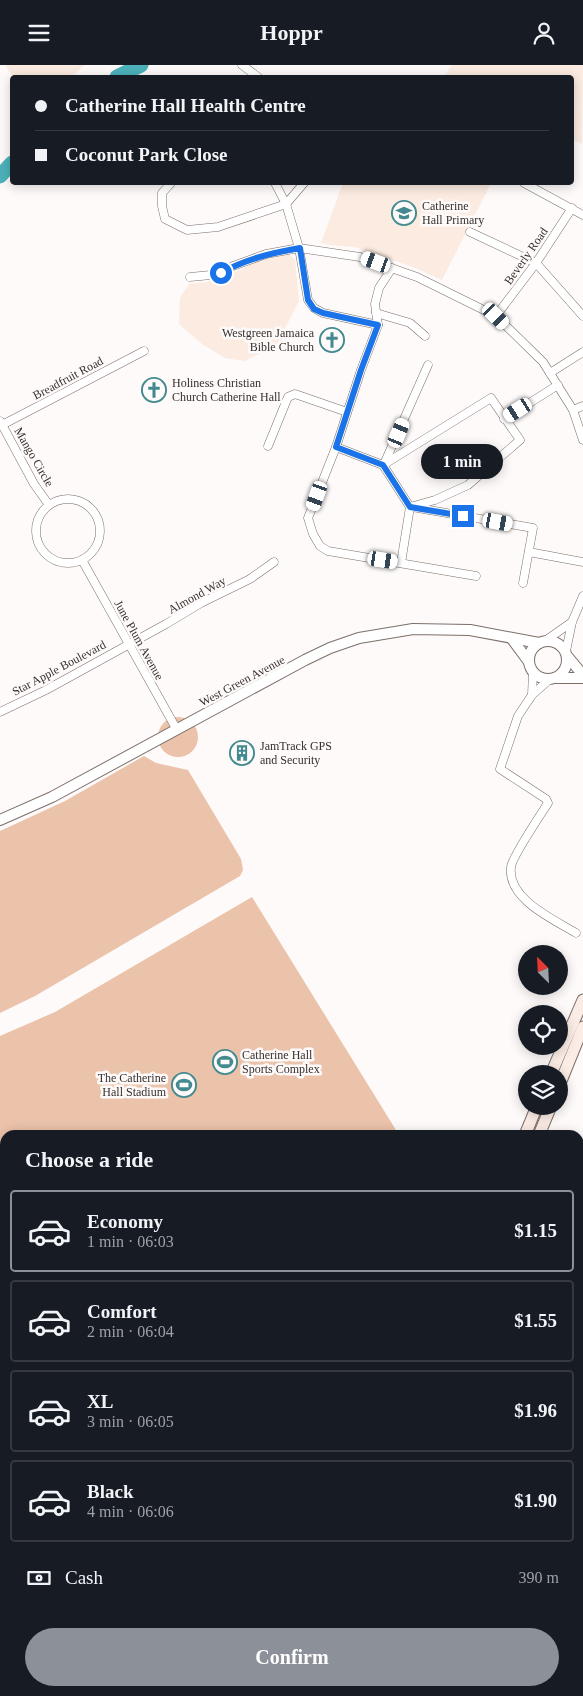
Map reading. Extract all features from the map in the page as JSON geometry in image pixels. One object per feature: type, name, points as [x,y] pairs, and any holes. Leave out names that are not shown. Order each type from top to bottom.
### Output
[{"type":"main road","points":[[555,1065],[583,1000]]},
{"type":"main road","points":[[568,1065],[583,1027]]},
{"type":"main road","points":[[527,1130],[533,1115]]},
{"type":"main road","points":[[541,1130],[547,1115]]},
{"type":"street","points":[[242,65],[255,75]]},
{"type":"street","points":[[169,185],[162,193],[165,219],[186,230],[218,227],[286,204],[302,185]]},
{"type":"street","points":[[276,185],[286,204],[300,248],[308,300],[314,309],[323,313],[378,325]]},
{"type":"street","points":[[528,185],[583,215]]},
{"type":"street","name":"Beverly Road","points":[[496,316],[536,263],[572,208]]},
{"type":"street","points":[[470,232],[536,263],[581,310]]},
{"type":"street","points":[[190,277],[221,273],[233,266],[266,254],[300,248],[360,257],[417,277],[496,316],[543,362],[573,410],[583,440]]},
{"type":"street","points":[[392,268],[379,288],[375,304],[378,325],[336,447],[308,518],[313,534],[320,546],[328,551],[476,576]]},
{"type":"street","points":[[376,313],[410,323],[425,336]]},
{"type":"street","name":"Breadfruit Road","points":[[1,423],[144,351]]},
{"type":"street","points":[[550,373],[583,352]]},
{"type":"street","points":[[383,465],[391,451],[428,365]]},
{"type":"street","points":[[504,419],[558,385]]},
{"type":"street","points":[[268,446],[288,397],[291,395],[295,394],[347,412]]},
{"type":"street","points":[[383,465],[491,398],[520,440],[468,485],[436,500],[410,507]]},
{"type":"street","points":[[573,410],[583,406]]},
{"type":"street","name":"Mango Circle","points":[[1,423],[34,484],[49,505]]},
{"type":"street","points":[[336,447],[383,465],[410,507],[401,563]]},
{"type":"street","points":[[61,499],[75,499],[87,505],[96,515],[99,522],[100,537],[94,550],[82,560],[62,563],[52,559],[38,545],[35,534],[36,523],[41,513],[49,505],[61,499]]},
{"type":"street","points":[[410,507],[533,528],[522,583]]},
{"type":"street","points":[[529,552],[583,562]]},
{"type":"street","name":"June Plum Avenue","points":[[82,560],[177,730]]},
{"type":"street","name":"Almond Way","points":[[128,644],[201,603],[250,579],[274,562]]},
{"type":"street","points":[[576,933],[528,904],[516,889],[512,878],[511,865],[548,803],[546,799],[500,769],[518,715],[532,695],[566,669],[572,622],[582,601]]},
{"type":"street","points":[[529,662],[531,652],[542,642],[572,622]]},
{"type":"street","name":"West Green Avenue","points":[[0,819],[52,797],[305,660],[330,648],[359,638],[413,629],[470,630],[487,632],[512,639],[542,642]]},
{"type":"street","points":[[512,639],[529,662],[533,672],[532,695]]},
{"type":"street","points":[[542,642],[557,643],[583,676]]},
{"type":"street","name":"Star Apple Boulevard","points":[[0,712],[46,690],[128,644]]},
{"type":"street","points":[[533,672],[540,678],[553,679],[583,676]]},
{"type":"shaded area","points":[[5,65],[84,65],[74,75],[12,75]]},
{"type":"shaded area","points":[[452,65],[583,65],[582,144],[574,140],[574,75],[445,75]]},
{"type":"shaded area","name":"Catherine Hall Primary","points":[[342,185],[490,185],[442,280],[413,267],[355,247],[321,243]]},
{"type":"shaded area","points":[[279,252],[289,254],[295,260],[299,301],[277,344],[245,361],[225,358],[202,344],[179,324],[180,298],[189,284],[207,282],[243,269],[258,258]]},
{"type":"shaded area","points":[[178,717],[192,723],[198,737],[192,751],[178,757],[164,751],[158,737],[164,723]]},
{"type":"shaded area","points":[[144,756],[156,763],[188,770],[241,859],[243,870],[240,876],[35,996],[0,1013],[0,831],[65,801]]},
{"type":"shaded area","name":"The Catherine Hall Stadium","points":[[252,897],[396,1130],[0,1130],[0,1036],[55,1012]]},
{"type":"waterway","points":[[121,75],[141,65]]},
{"type":"waterway","points":[[0,176],[10,165]]},
{"type":"place","name":"Catherine Hall Primary","points":[[404,213]]},
{"type":"place","name":"Westgreen Jamaica Bible Church","points":[[332,340]]},
{"type":"place","name":"Holiness Christian Church Catherine Hall","points":[[154,390]]},
{"type":"place","name":"JamTrack GPS and Security","points":[[242,753]]},
{"type":"place","name":"Catherine Hall Sports Complex","points":[[225,1062]]},
{"type":"place","name":"The Catherine Hall Stadium","points":[[184,1085]]},
{"type":"route","points":[[221,273],[233,266],[266,254],[300,248],[308,300],[314,309],[323,313],[378,325],[336,447],[383,465],[410,507],[463,516]]}]
